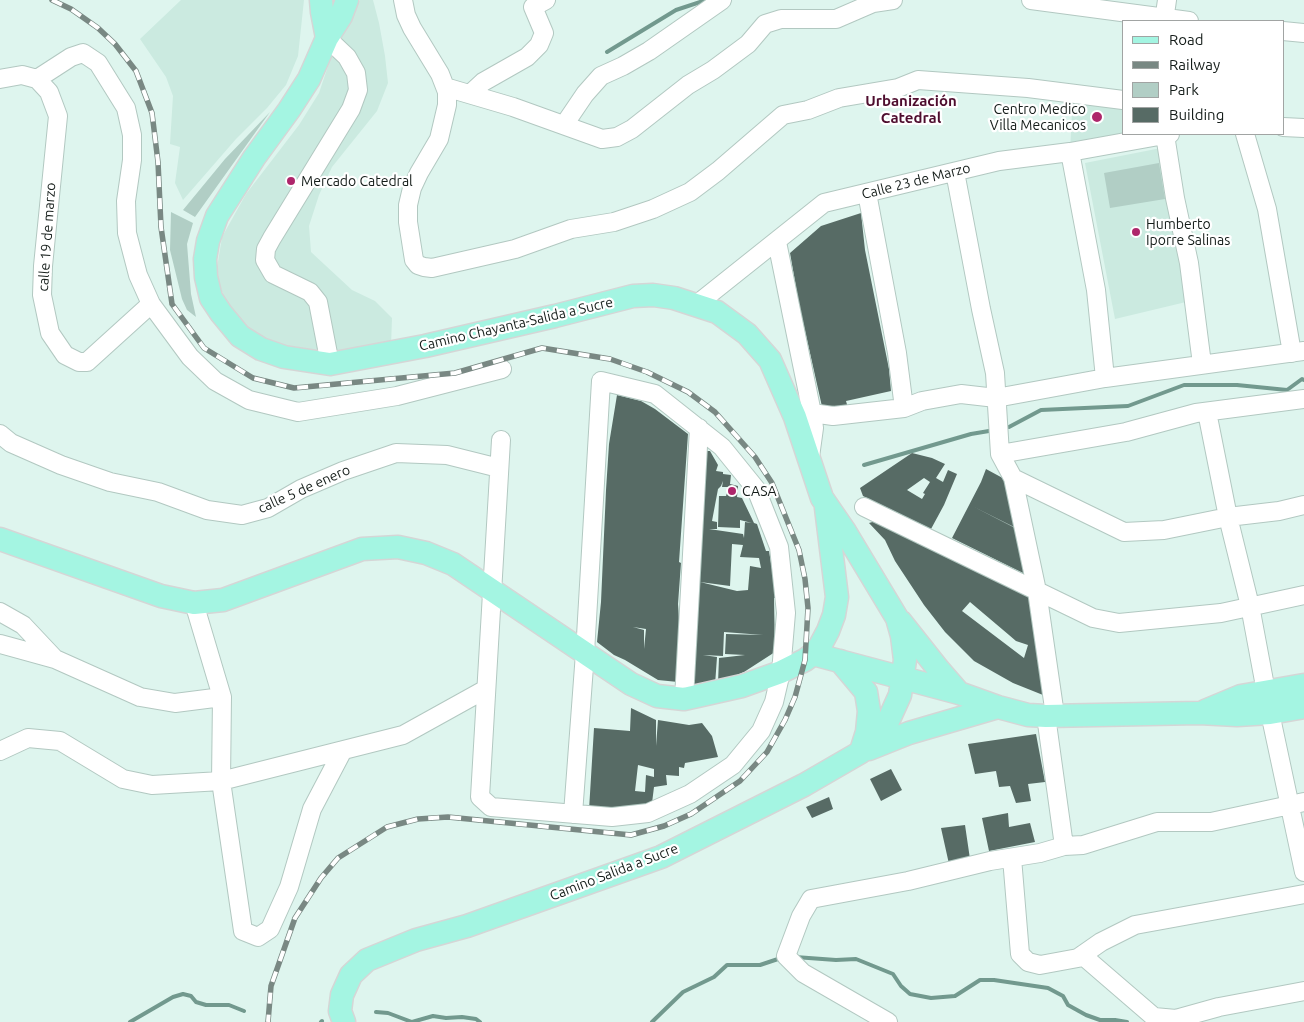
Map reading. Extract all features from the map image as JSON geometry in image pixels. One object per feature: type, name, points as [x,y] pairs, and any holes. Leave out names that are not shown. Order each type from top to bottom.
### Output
[{"type":"main road","points":[[321,0],[328,38]]},
{"type":"main road","name":"Camino Chayanta-Salida a Sucre","points":[[348,0],[309,79],[254,158],[218,216],[208,242],[205,259],[206,278],[211,298],[221,313],[240,336],[261,349],[284,357],[330,364],[425,346],[633,296],[653,295],[674,298],[717,312],[748,334],[770,360],[795,417],[822,498],[897,618],[902,636],[905,660],[904,677]]},
{"type":"main road","points":[[0,539],[161,596],[194,603],[223,600],[362,549],[398,547],[426,553],[452,564],[631,684],[657,696],[684,698],[742,686],[781,672],[813,654],[828,631],[834,615],[837,597],[825,505],[822,498]]},
{"type":"main road","points":[[897,618],[938,670],[959,693]]},
{"type":"main road","points":[[813,654],[904,677],[1028,715],[1236,715],[1268,703],[1304,685]]},
{"type":"main road","points":[[840,661],[866,692],[869,711],[867,732],[860,752]]},
{"type":"main road","name":"Camino Salida a Sucre","points":[[344,1022],[340,1011],[342,995],[351,976],[367,960],[416,940],[467,926],[662,857],[804,785],[860,752],[885,728],[900,695],[904,677]]},
{"type":"main road","points":[[1268,703],[1304,707]]},
{"type":"main road","points":[[860,752],[917,730],[998,707]]},
{"type":"street","points":[[403,0],[406,15],[412,28],[440,74],[447,92],[447,105],[439,139],[419,173],[412,188],[408,205],[408,222],[414,260],[418,264],[432,268],[514,250],[571,229],[614,222],[653,209],[690,192],[783,115],[808,110],[839,98],[898,88],[918,80],[1028,88],[1122,100]]},
{"type":"street","points":[[564,125],[586,94],[602,76],[649,51],[722,0]]},
{"type":"street","points":[[445,87],[602,139],[617,137],[632,129],[688,84],[713,70],[748,44],[765,24],[781,19],[836,19],[873,3],[893,0]]},
{"type":"street","points":[[1031,0],[1164,20],[1166,0]]},
{"type":"street","points":[[470,94],[483,82],[527,57],[538,45],[544,33],[536,2]]},
{"type":"street","points":[[1284,31],[1304,33]]},
{"type":"street","points":[[328,38],[348,57],[356,73],[358,90],[351,108],[272,238],[266,249],[265,260],[273,274],[310,292],[318,302],[330,364]]},
{"type":"street","points":[[0,79],[22,75],[36,79],[71,57],[83,53],[98,63],[126,108],[132,135],[132,160],[126,201],[127,233],[138,274],[151,304],[190,357],[215,381],[249,400],[298,412],[397,396],[502,369]]},
{"type":"street","name":"calle 19 de marzo","points":[[36,79],[49,92],[58,116],[43,266],[42,295],[50,332],[65,355],[79,362],[86,362],[151,304]]},
{"type":"street","points":[[1284,127],[1304,128]]},
{"type":"street","points":[[1158,135],[1175,198],[1189,263],[1202,364]]},
{"type":"street","name":"Calle 23 de Marzo","points":[[696,305],[824,203],[1000,161],[1070,152],[1158,135]]},
{"type":"street","points":[[812,413],[833,416],[904,408],[922,401],[962,394],[996,398],[1105,378],[1298,352],[1267,210],[1246,135]]},
{"type":"street","points":[[1070,152],[1096,290],[1105,378]]},
{"type":"street","points":[[955,172],[995,373],[1000,454],[1013,478],[1037,591],[1064,846]]},
{"type":"street","points":[[867,193],[897,352],[904,408]]},
{"type":"street","points":[[777,242],[812,413],[814,428],[810,458]]},
{"type":"street","points":[[501,440],[480,797],[491,806],[573,814],[612,817],[648,813],[690,794],[733,764],[761,731],[774,702],[781,672],[786,613],[779,547],[756,490],[722,448],[655,394],[601,381],[586,653],[573,814]]},
{"type":"street","points":[[1000,454],[1126,432],[1196,413],[1304,399]]},
{"type":"street","points":[[1207,412],[1228,517],[1250,606],[1268,703],[1297,803],[1304,872]]},
{"type":"street","points":[[684,698],[699,428]]},
{"type":"street","name":"calle 5 de enero","points":[[0,434],[11,443],[62,465],[102,479],[158,492],[207,510],[242,515],[268,508],[301,489],[343,470],[396,453],[447,455],[499,468]]},
{"type":"street","points":[[1013,478],[1124,532],[1164,530],[1228,517],[1279,511],[1304,505]]},
{"type":"street","points":[[864,507],[963,553],[1093,618],[1119,623],[1221,613],[1304,595]]},
{"type":"street","points":[[194,603],[222,697],[221,781],[243,931],[258,938],[270,929],[289,887],[312,808],[343,750]]},
{"type":"street","points":[[0,612],[23,624],[55,659]]},
{"type":"street","points":[[0,644],[55,659],[140,697],[175,703],[222,697]]},
{"type":"street","points":[[0,751],[28,738],[60,741],[123,779],[152,785],[221,781],[403,735],[486,689]]},
{"type":"street","points":[[888,1022],[803,973],[786,956],[801,916],[811,899],[908,880],[990,861],[1040,853],[1064,846],[1083,845],[1158,822],[1211,822],[1297,803]]},
{"type":"street","points":[[1012,858],[1020,954],[1028,962],[1040,965],[1078,958],[1101,942],[1135,925],[1304,894]]},
{"type":"street","points":[[1082,955],[1154,1017],[1176,1019],[1219,1007],[1304,991]]},
{"type":"shaded area","points":[[181,0],[304,0],[298,56],[286,85],[183,200],[175,183],[180,147],[170,144],[173,96],[166,77],[140,39]]},
{"type":"shaded area","name":"Mercado Catedral","points":[[360,0],[373,0],[385,56],[388,83],[377,111],[332,167],[319,195],[309,226],[311,252],[352,290],[375,301],[392,318],[391,346],[319,355],[281,347],[249,329],[228,309],[216,274],[222,237],[246,194],[299,125],[319,93],[331,57]]},
{"type":"shaded area","name":"Centro Medico Villa Mecanicos","points":[[1073,94],[1122,100],[1122,134],[1070,152]]},
{"type":"shaded area","name":"Humberto Iporre Salinas","points":[[1161,148],[1186,302],[1115,319],[1085,163]]},
{"type":"green space","points":[[270,112],[195,217],[183,210],[225,159]]},
{"type":"green space","points":[[1159,163],[1165,199],[1110,208],[1104,173]]},
{"type":"green space","points":[[171,212],[193,223],[187,244],[191,294],[196,317],[187,310],[182,299],[170,250]]},
{"type":"building","points":[[861,213],[865,250],[889,369],[891,391],[846,401],[848,408],[823,411],[799,304],[790,253],[821,226]]},
{"type":"building","points":[[617,395],[641,401],[688,434],[679,562],[681,563],[678,604],[680,634],[678,682],[658,680],[614,655],[597,642],[601,602],[609,444]],"holes":[[[633,627],[646,629],[644,649],[644,630]]]},
{"type":"building","points":[[706,451],[710,451],[718,465],[716,471],[731,475],[730,484],[738,486],[737,497],[742,498],[754,523],[757,524],[766,551],[769,551],[772,569],[774,569],[776,598],[774,598],[775,652],[744,672],[718,683],[719,658],[745,655],[725,654],[726,634],[763,635],[724,632],[723,656],[703,655],[717,657],[715,685],[692,689],[701,518],[705,497],[703,494]],"holes":[[[723,481],[722,487],[729,487],[726,496],[719,496],[718,527],[740,528],[740,520],[752,523],[745,522],[744,538],[743,534],[709,529],[717,529],[717,522],[712,521],[718,489]],[[732,544],[743,545],[740,557],[759,558],[761,568],[750,566],[748,590],[737,591],[700,582],[730,586]]]},
{"type":"building","points":[[912,453],[932,458],[945,464],[936,478],[943,482],[948,470],[957,474],[931,529],[863,496],[860,488]],"holes":[[[924,478],[930,482],[923,493],[925,494],[922,499],[907,490]]]},
{"type":"building","points":[[986,469],[1010,482],[1020,530],[974,507],[1021,531],[1025,574],[952,538]]},
{"type":"building","points":[[883,519],[1029,596],[1048,697],[1013,683],[974,661],[945,632],[924,605],[895,561],[885,540],[869,523]],"holes":[[[970,602],[1016,641],[1028,645],[1024,658],[962,611]]]},
{"type":"building","points":[[631,708],[656,720],[656,746],[658,720],[689,725],[702,723],[712,736],[718,757],[685,763],[684,768],[679,767],[679,776],[666,775],[667,785],[654,787],[652,803],[635,807],[589,810],[594,728],[630,731]],"holes":[[[638,765],[654,769],[654,777],[646,775],[645,792],[635,791]]]},
{"type":"building","points":[[1036,734],[1045,782],[1028,784],[1031,801],[1016,803],[1010,786],[999,787],[996,771],[975,774],[968,744]]},
{"type":"building","points":[[891,769],[902,790],[881,801],[870,779]]},
{"type":"building","points":[[829,797],[833,809],[812,818],[806,807]]},
{"type":"building","points":[[1008,813],[1009,827],[1030,823],[1035,842],[989,851],[982,818]]},
{"type":"building","points":[[965,825],[970,859],[949,864],[941,828]]},
{"type":"waterway","points":[[607,52],[676,10],[706,0]]},
{"type":"waterway","points":[[1009,427],[1041,410],[1128,406],[1184,385],[1237,385],[1287,390],[1302,379],[1304,380]]},
{"type":"waterway","points":[[864,465],[971,434],[989,431]]},
{"type":"waterway","points":[[795,957],[836,960],[856,959],[893,974],[901,986],[910,994],[931,998],[955,996],[980,980],[994,980],[1048,988],[1063,996],[1068,1005],[1086,1015],[1100,1020],[1127,1022]]},
{"type":"waterway","points":[[652,1022],[683,992],[714,977],[727,965],[760,965],[781,958]]},
{"type":"waterway","points":[[130,1022],[173,997],[183,994],[191,996],[196,1002],[206,1005],[229,1005],[244,1011]]},
{"type":"waterway","points":[[376,1012],[388,1013],[412,1022],[433,1016],[446,1018],[462,1017],[476,1019],[480,1022]]},
{"type":"railway","points":[[52,0],[71,9],[98,28],[115,44],[136,71],[152,113],[158,162],[161,227],[172,304],[204,348],[253,378],[294,388],[455,373],[542,348],[610,359],[647,372],[688,392],[715,412],[755,457],[772,483],[799,550],[808,608],[805,660],[795,697],[785,720],[767,752],[740,781],[691,814],[664,826],[631,835],[448,817],[418,819],[387,827],[338,858],[321,878],[295,918],[271,986],[268,1022]]},
{"type":"place","name":"Centro Medico Villa Mecanicos","points":[[1097,117]]},
{"type":"place","name":"Mercado Catedral","points":[[291,181]]},
{"type":"place","name":"Humberto Iporre Salinas","points":[[1136,232]]},
{"type":"place","name":"CASA","points":[[732,491]]},
{"type":"district","name":"Urbanización Catedral","points":[[911,110]]}]
